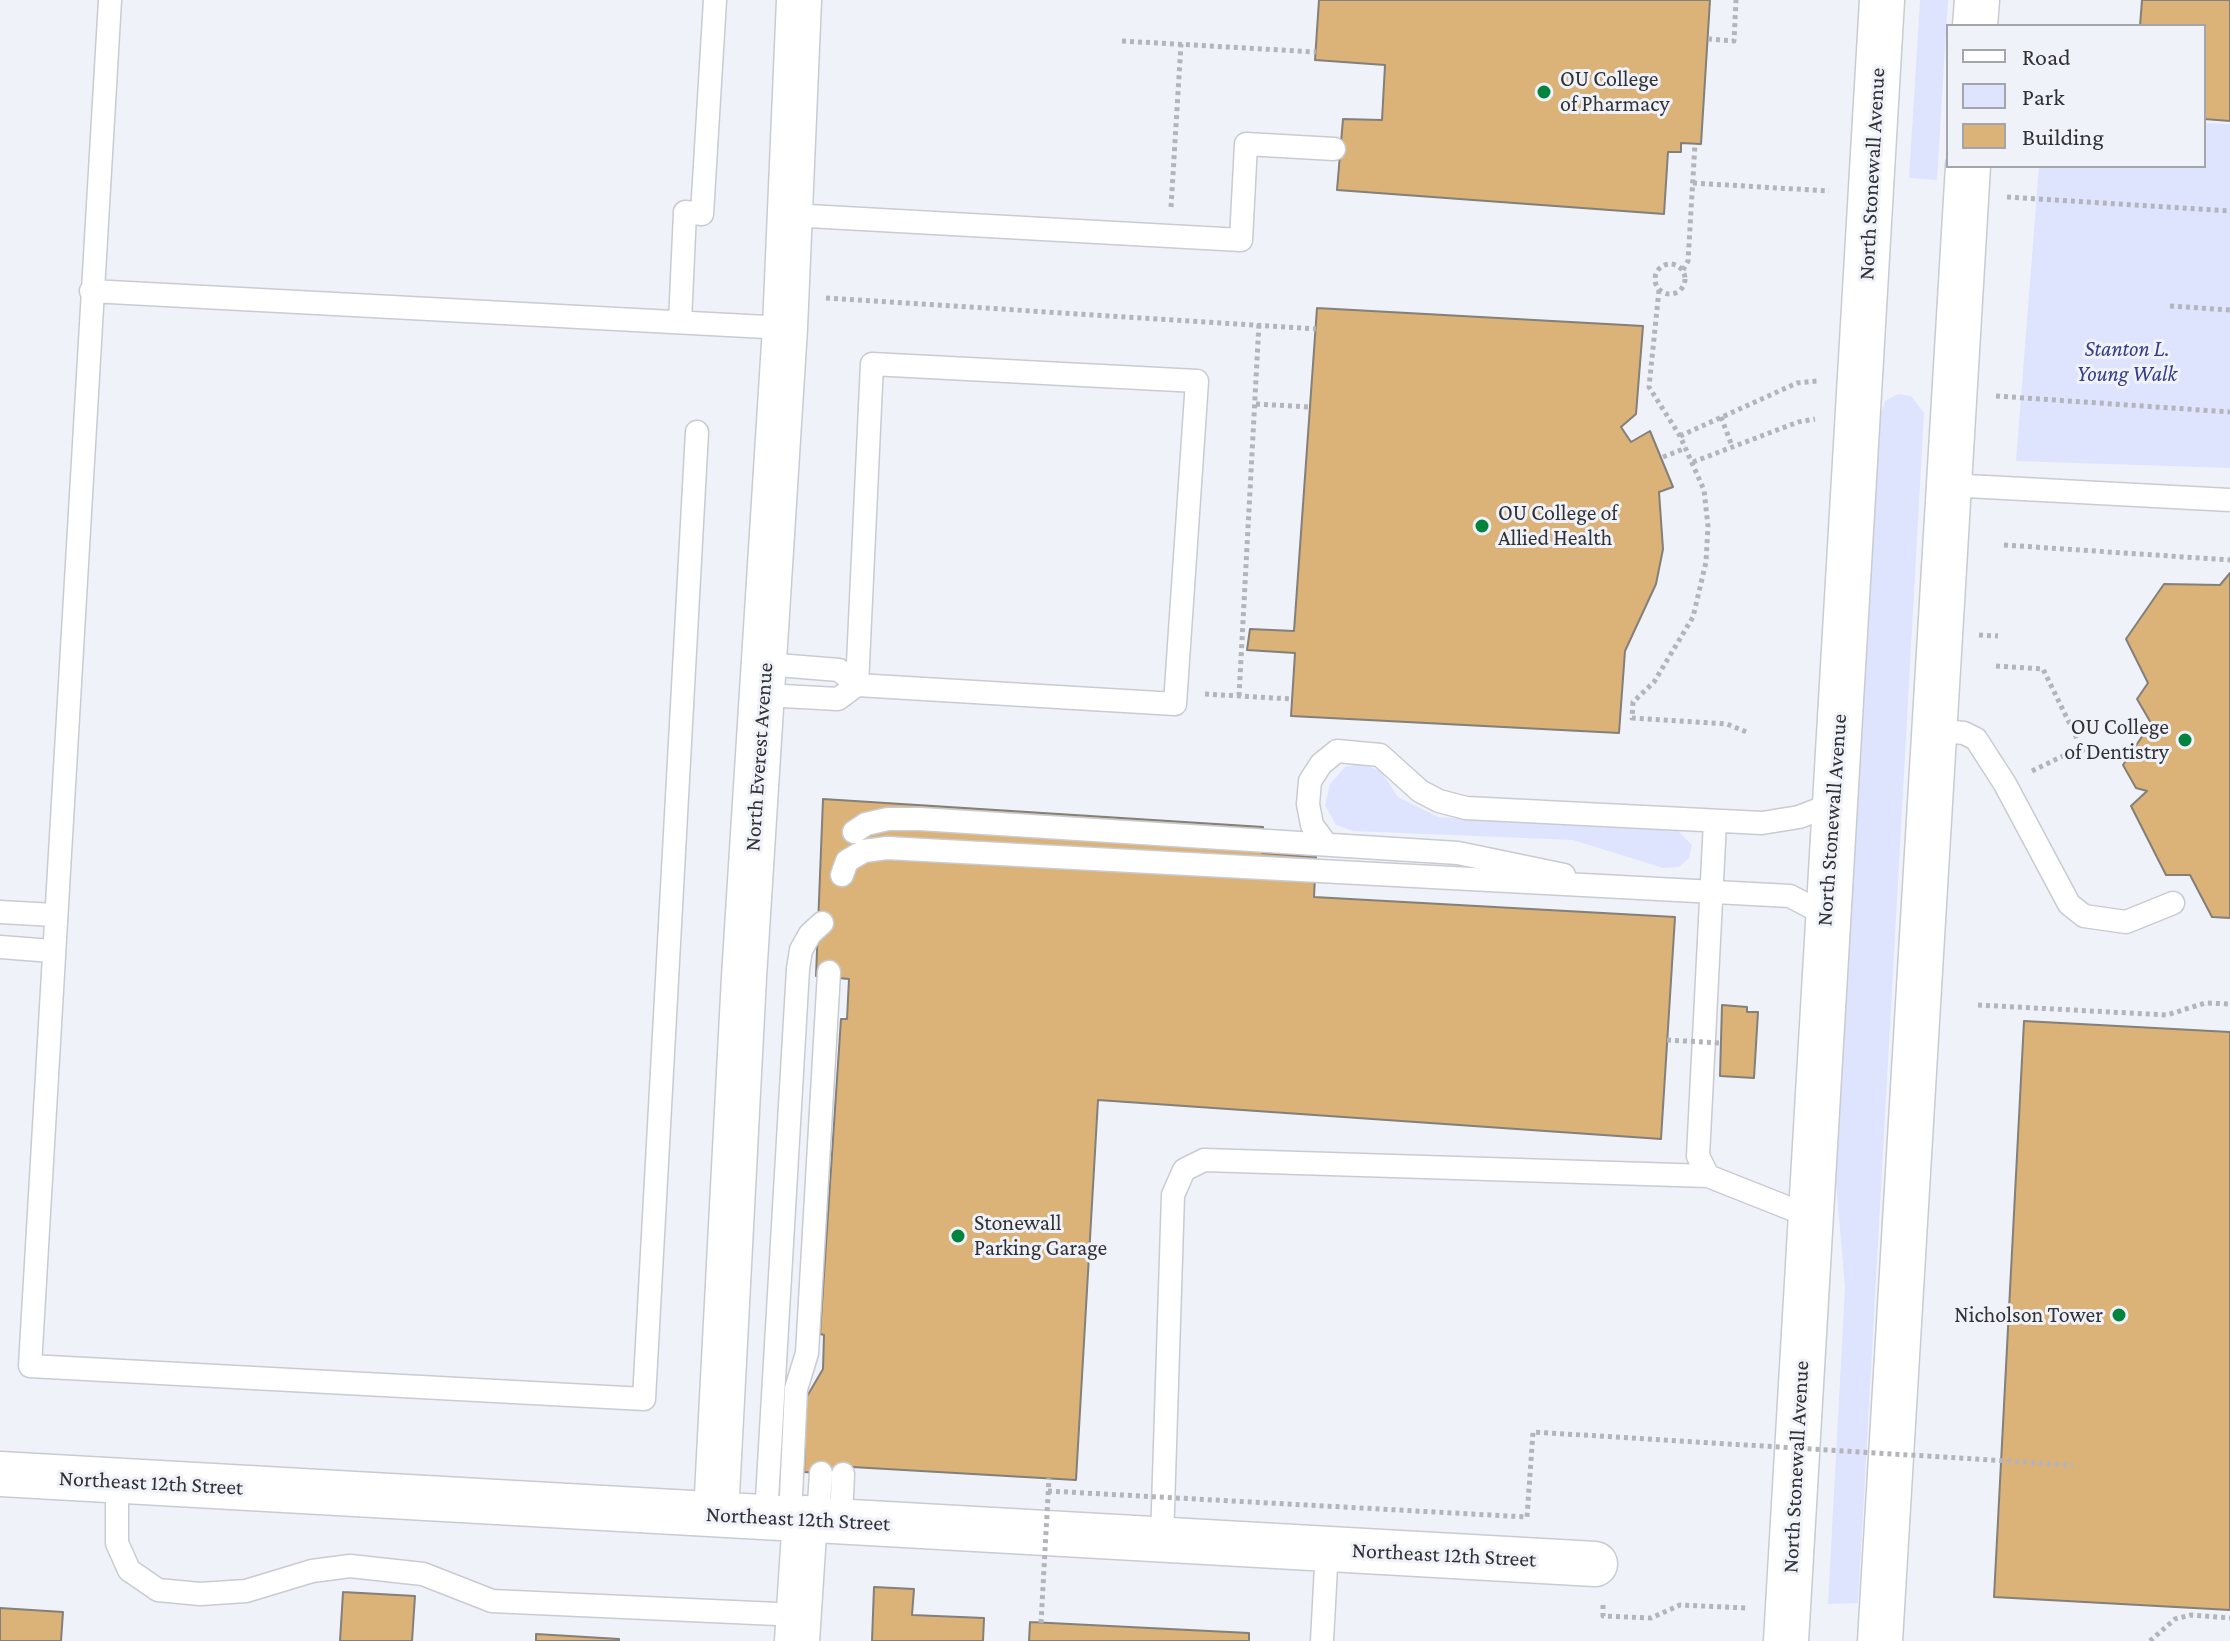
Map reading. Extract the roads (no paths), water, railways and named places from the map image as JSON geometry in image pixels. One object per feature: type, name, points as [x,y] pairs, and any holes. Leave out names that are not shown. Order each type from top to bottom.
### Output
[{"type":"main road","name":"North Everest Avenue","points":[[716,1514],[744,977],[785,328],[799,0]]},
{"type":"main road","name":"North Stonewall Avenue","points":[[1773,1625],[1809,1216],[1882,0]]},
{"type":"main road","points":[[1975,24],[1977,0]]},
{"type":"main road","points":[[1880,1641],[1948,485],[1981,181]]},
{"type":"main road","name":"Northeast 12th Street","points":[[0,1474],[1327,1548],[1599,1582]]},
{"type":"main road","points":[[798,1628],[804,1518]]},
{"type":"lane","points":[[110,0],[54,915],[30,1366],[644,1399],[697,432]]},
{"type":"lane","points":[[680,322],[685,212],[702,214],[715,0]]},
{"type":"lane","points":[[790,215],[1241,240],[1246,144],[1334,149]]},
{"type":"lane","points":[[91,291],[785,328]]},
{"type":"lane","points":[[765,680],[839,670],[857,685],[1175,704],[1197,381],[872,364],[857,685]]},
{"type":"lane","points":[[1948,485],[2230,500]]},
{"type":"lane","points":[[765,680],[838,699],[857,685]]},
{"type":"lane","points":[[1933,730],[1964,733],[1976,739],[2005,784],[2069,904],[2084,916],[2126,922],[2173,903]]},
{"type":"lane","points":[[1326,844],[1312,825],[1310,781],[1321,764],[1337,751],[1380,755],[1420,791],[1439,801],[1466,808],[1762,823],[1799,817],[1833,804]]},
{"type":"lane","points":[[854,832],[866,824],[888,819],[920,819],[1326,844],[1495,858],[1612,887]]},
{"type":"lane","points":[[1708,1176],[1698,1156],[1715,822]]},
{"type":"lane","points":[[842,875],[847,861],[864,851],[887,848],[1790,896],[1826,915]]},
{"type":"lane","points":[[0,912],[54,915]]},
{"type":"lane","points":[[804,1518],[798,969],[801,950],[810,934],[822,923]]},
{"type":"lane","points":[[0,947],[52,951]]},
{"type":"lane","points":[[804,1518],[796,1389],[807,1353],[829,972]]},
{"type":"lane","points":[[1162,1539],[1173,1195],[1184,1170],[1204,1160],[1708,1176],[1809,1216]]},
{"type":"lane","points":[[804,1518],[832,1474]]},
{"type":"lane","points":[[117,1481],[117,1543],[129,1570],[158,1590],[200,1594],[246,1591],[312,1571],[350,1566],[423,1574],[492,1601],[798,1628]]},
{"type":"lane","points":[[1322,1641],[1327,1548]]},
{"type":"place","name":"OU College of Pharmacy","points":[[1544,92]]},
{"type":"place","name":"OU College of Allied Health","points":[[1482,526]]},
{"type":"place","name":"OU College of Dentistry","points":[[2185,740]]},
{"type":"place","name":"Stonewall Parking Garage","points":[[958,1236]]},
{"type":"place","name":"Nicholson Tower","points":[[2119,1315]]},
{"type":"park label","name":"Stanton L. Young Walk","points":[[2127,362]]}]
